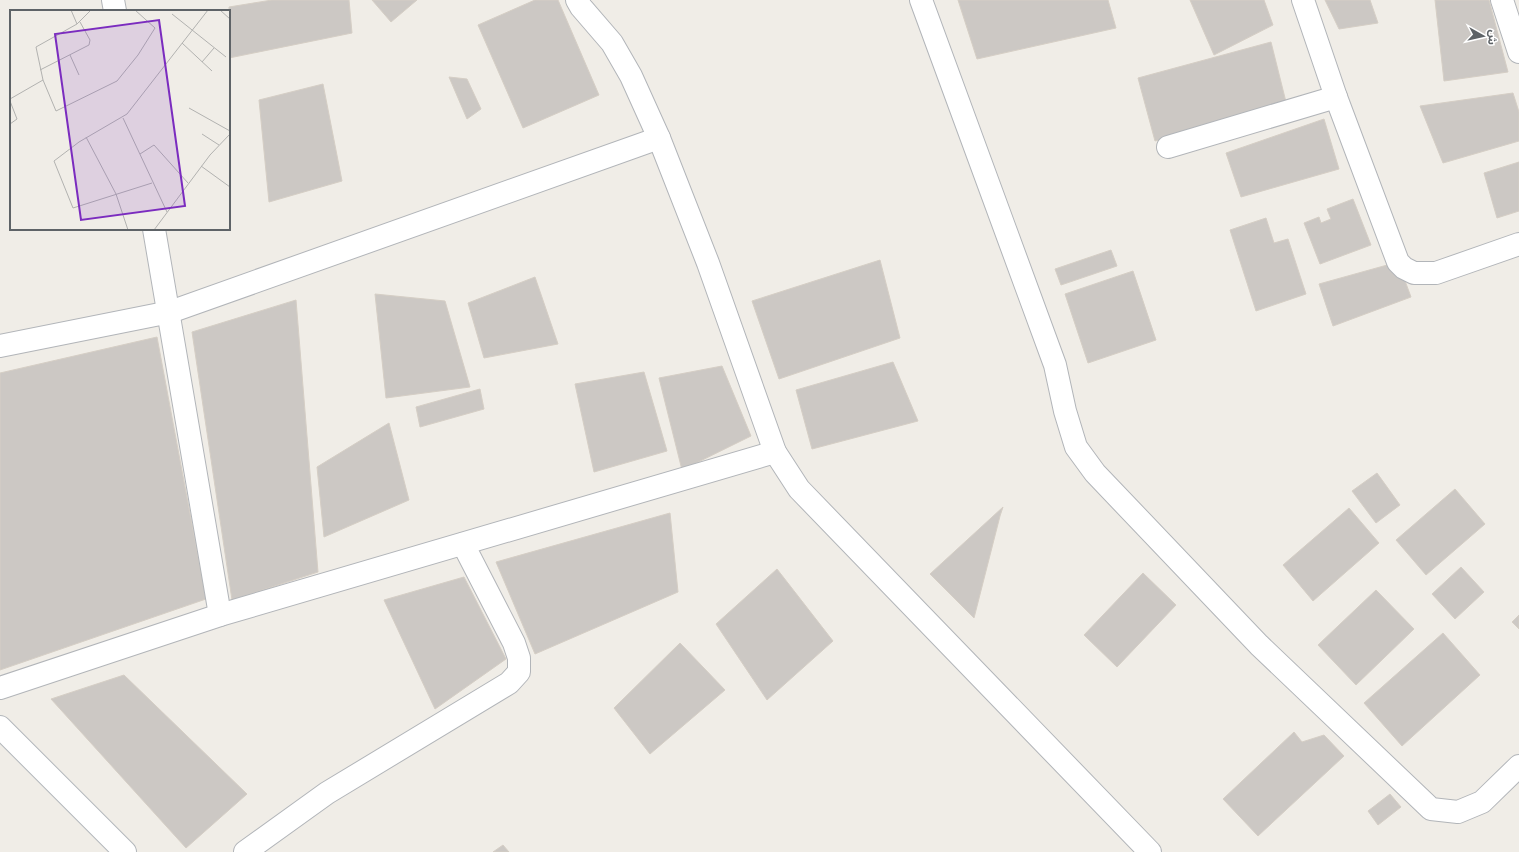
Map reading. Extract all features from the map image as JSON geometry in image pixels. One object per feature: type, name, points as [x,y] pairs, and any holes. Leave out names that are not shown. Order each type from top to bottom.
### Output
[{"type":"street","points":[[113,0],[115,10]]},
{"type":"street","points":[[577,0],[581,7],[612,43],[631,76],[659,138],[708,263],[775,452],[799,489],[1150,852]]},
{"type":"street","points":[[921,0],[1055,365],[1065,411],[1076,447],[1095,473],[1259,645],[1431,809],[1458,812],[1482,802],[1519,766]]},
{"type":"street","points":[[1303,0],[1336,97],[1398,262],[1404,268],[1414,273],[1436,273],[1519,244]]},
{"type":"street","points":[[1502,0],[1519,52]]},
{"type":"street","points":[[1168,147],[1336,97]]},
{"type":"street","points":[[0,346],[170,312],[659,138]]},
{"type":"street","points":[[154,230],[170,312],[220,615]]},
{"type":"street","points":[[0,688],[220,615],[775,452]]},
{"type":"street","points":[[245,852],[327,793],[510,683],[518,672],[519,658],[514,643],[462,544]]},
{"type":"street","points":[[0,728],[125,852]]},
{"type":"building","points":[[272,0],[349,0],[352,33],[230,58],[229,7]]},
{"type":"building","points":[[372,0],[417,0],[391,22]]},
{"type":"building","points":[[535,0],[558,0],[599,95],[523,128],[478,25]]},
{"type":"building","points":[[958,0],[1108,0],[1116,28],[977,59]]},
{"type":"building","points":[[1190,0],[1264,0],[1273,25],[1214,55]]},
{"type":"building","points":[[1325,0],[1370,0],[1378,23],[1339,29]]},
{"type":"building","points":[[1435,0],[1489,0],[1508,72],[1444,81]]},
{"type":"building","points":[[1271,42],[1287,106],[1155,141],[1138,78]]},
{"type":"building","points":[[449,77],[467,79],[481,109],[467,119]]},
{"type":"building","points":[[323,84],[342,181],[269,202],[259,100]]},
{"type":"building","points":[[1513,93],[1519,112],[1519,141],[1443,163],[1420,106]]},
{"type":"building","points":[[1324,119],[1339,169],[1241,197],[1226,153]]},
{"type":"building","points":[[1519,162],[1519,211],[1497,218],[1484,173]]},
{"type":"building","points":[[1353,199],[1371,245],[1320,264],[1304,223],[1319,217],[1321,223],[1331,219],[1327,209]]},
{"type":"building","points":[[1266,218],[1274,243],[1288,239],[1306,294],[1256,311],[1230,230]]},
{"type":"building","points":[[1111,250],[1117,266],[1061,285],[1055,269]]},
{"type":"building","points":[[880,260],[900,338],[779,379],[752,301]]},
{"type":"building","points":[[1398,262],[1411,297],[1333,326],[1319,284]]},
{"type":"building","points":[[1133,271],[1156,340],[1088,363],[1065,294]]},
{"type":"building","points":[[535,277],[558,344],[484,358],[468,303]]},
{"type":"building","points":[[375,294],[445,301],[470,387],[386,398]]},
{"type":"building","points":[[296,300],[318,572],[232,600],[192,332]]},
{"type":"building","points":[[157,337],[206,599],[0,670],[0,373]]},
{"type":"building","points":[[893,362],[918,421],[812,449],[796,390]]},
{"type":"building","points":[[722,366],[751,436],[682,470],[659,378]]},
{"type":"building","points":[[644,372],[667,451],[594,472],[575,384]]},
{"type":"building","points":[[480,389],[484,409],[420,427],[416,407]]},
{"type":"building","points":[[389,423],[409,500],[324,537],[317,467]]},
{"type":"building","points":[[1377,473],[1400,505],[1376,523],[1352,491]]},
{"type":"building","points":[[1455,489],[1485,524],[1426,575],[1396,540]]},
{"type":"building","points":[[1003,507],[1000,516],[974,618],[930,574]]},
{"type":"building","points":[[1349,508],[1379,543],[1313,601],[1283,565]]},
{"type":"building","points":[[670,513],[678,592],[535,654],[496,562]]},
{"type":"building","points":[[1461,567],[1484,592],[1455,619],[1432,594]]},
{"type":"building","points":[[777,569],[833,641],[767,700],[716,624]]},
{"type":"building","points":[[1143,573],[1176,605],[1117,667],[1084,635]]},
{"type":"building","points":[[464,577],[506,659],[435,709],[384,600]]},
{"type":"building","points":[[1376,590],[1414,629],[1356,685],[1318,645]]},
{"type":"building","points":[[1519,615],[1519,629],[1512,622]]},
{"type":"building","points":[[1443,633],[1480,675],[1402,746],[1364,703]]},
{"type":"building","points":[[680,643],[725,690],[650,754],[614,708]]},
{"type":"building","points":[[124,675],[247,794],[186,848],[51,699]]},
{"type":"building","points":[[1294,732],[1302,742],[1324,735],[1344,756],[1258,836],[1223,799]]},
{"type":"building","points":[[1390,794],[1401,807],[1378,825],[1368,811]]},
{"type":"building","points":[[503,845],[509,852],[493,852]]}]
